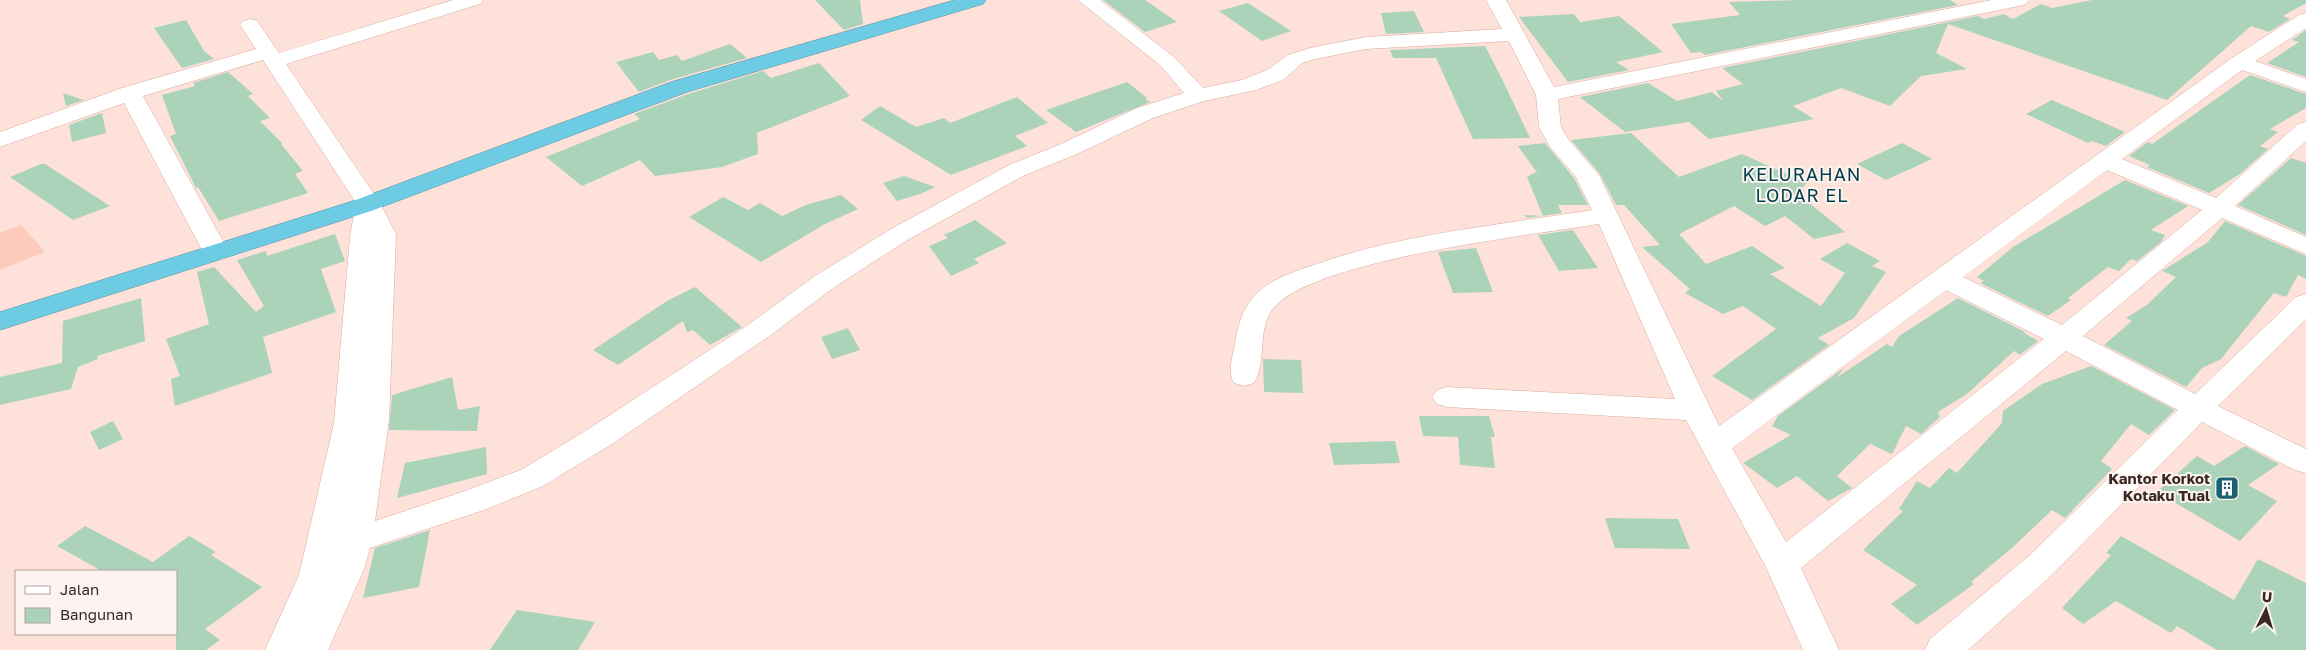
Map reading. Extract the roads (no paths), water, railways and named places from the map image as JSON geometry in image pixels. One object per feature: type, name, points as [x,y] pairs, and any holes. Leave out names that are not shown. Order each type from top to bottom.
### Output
[{"type":"highway","points":[[0,321],[368,203],[679,87],[976,0]]},
{"type":"street","points":[[0,140],[130,93],[272,57],[473,0]]},
{"type":"street","points":[[1088,0],[1167,61],[1198,96]]},
{"type":"street","points":[[1496,0],[1516,34],[1547,95],[1550,127],[1558,142],[1587,175],[1607,215],[1694,410],[1782,564],[1821,650]]},
{"type":"street","points":[[1547,95],[2020,0]]},
{"type":"street","points":[[1715,445],[2239,62],[2306,18]]},
{"type":"street","points":[[250,25],[368,203],[383,234],[374,420],[356,540],[347,569],[310,650]]},
{"type":"street","points":[[323,548],[356,540],[473,502],[532,478],[601,436],[758,330],[824,282],[900,234],[1017,170],[1069,149],[1145,113],[1198,96],[1233,89],[1266,79],[1301,57],[1366,43],[1516,34]]},
{"type":"street","points":[[2239,62],[2306,86]]},
{"type":"street","points":[[130,93],[216,252]]},
{"type":"street","points":[[1782,564],[2064,338],[2219,208],[2306,129]]},
{"type":"street","points":[[2105,160],[2306,246]]},
{"type":"street","points":[[283,650],[316,575],[349,423],[363,237],[368,203]]},
{"type":"street","points":[[1244,376],[1254,320],[1268,296],[1284,286],[1354,260],[1388,252],[1607,215]]},
{"type":"street","points":[[1944,278],[2306,462]]},
{"type":"street","points":[[1943,650],[2042,564],[2306,303]]},
{"type":"street","points":[[1447,397],[1694,410]]},
{"type":"place","name":"Kantor Korkot Kotaku Tual","points":[[2227,488]]},
{"type":"district","name":"KELURAHAN LODAR EL","points":[[1802,185]]}]
